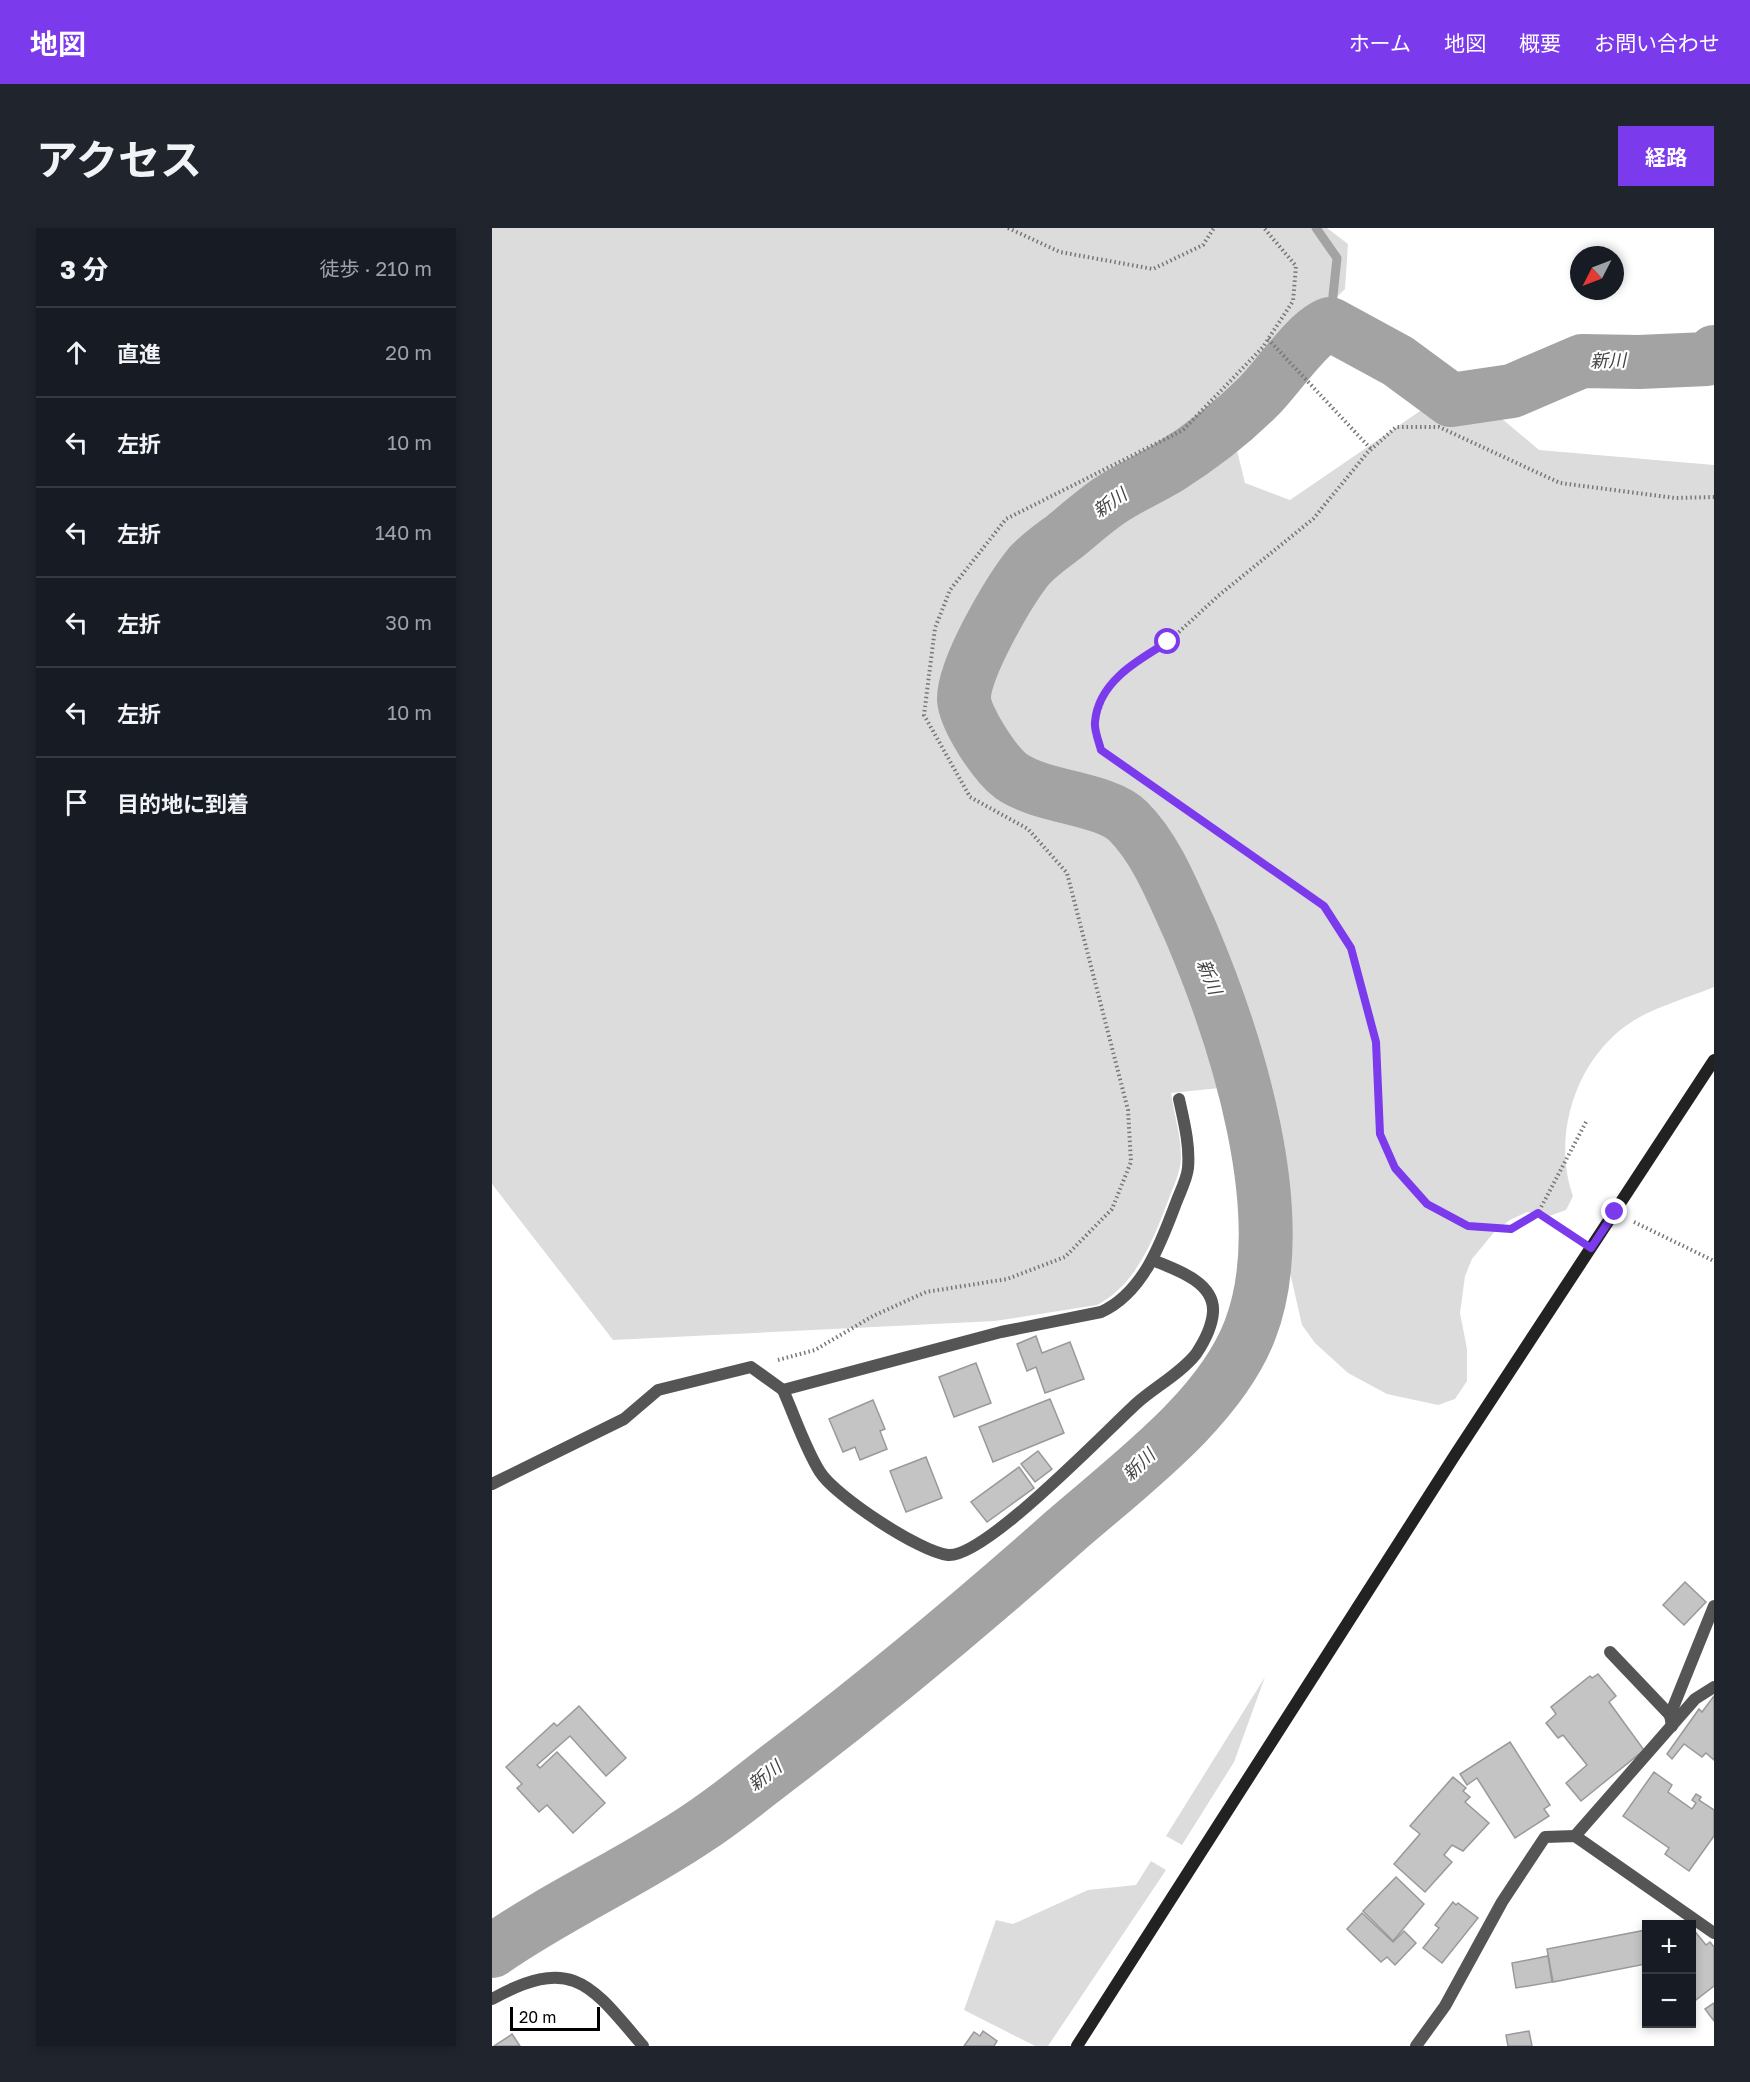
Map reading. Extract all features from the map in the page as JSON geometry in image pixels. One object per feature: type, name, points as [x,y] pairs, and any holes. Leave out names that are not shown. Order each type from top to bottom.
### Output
[{"type":"street","points":[[1077,2046],[1455,1455],[1714,1060]]},
{"type":"street","points":[[783,1390],[1001,1332],[1112,1307],[1135,1284],[1152,1260],[1188,1170],[1187,1137],[1179,1099]]},
{"type":"street","points":[[492,1484],[624,1419],[658,1390],[751,1367],[783,1390],[820,1473],[834,1488],[915,1545],[950,1555],[980,1544],[988,1538],[1039,1496],[1137,1403],[1195,1355],[1210,1329],[1214,1310],[1207,1290],[1187,1274],[1152,1260]]},
{"type":"street","points":[[1671,1721],[1714,1606]]},
{"type":"street","points":[[1610,1652],[1671,1721]]},
{"type":"street","points":[[1575,1836],[1671,1721],[1695,1699],[1714,1687]]},
{"type":"street","points":[[1416,2046],[1446,2006],[1502,1902],[1545,1837],[1575,1836],[1714,1933]]},
{"type":"street","points":[[492,1999],[518,1984],[550,1976],[573,1980],[609,2006],[644,2046]]},
{"type":"path","points":[[1008,228],[1060,252],[1153,269],[1203,245],[1214,228]]},
{"type":"path","points":[[751,1367],[815,1350],[873,1316],[926,1292],[1007,1279],[1065,1257],[1112,1209],[1131,1161],[1128,1110],[1067,873],[1028,829],[970,796],[924,715],[935,628],[950,590],[1006,519],[1183,430],[1263,347],[1293,301],[1296,266],[1264,228]]},
{"type":"path","points":[[1268,339],[1299,369],[1371,448]]},
{"type":"path","points":[[1586,1122],[1538,1213],[1511,1229],[1468,1226],[1427,1204],[1395,1168],[1380,1134],[1376,1042],[1351,948],[1324,906],[1101,750],[1095,722],[1106,692],[1128,666],[1168,642],[1218,596],[1313,519],[1371,448],[1396,427],[1439,427],[1560,483],[1675,498],[1714,496]]},
{"type":"path","points":[[1615,1212],[1714,1261]]},
{"type":"path","points":[[1538,1213],[1591,1248]]},
{"type":"shaded area","points":[[492,228],[1327,228],[1348,244],[1345,289],[1226,406],[1245,483],[1290,500],[1423,409],[1501,418],[1539,450],[1714,465],[1714,987],[1633,1021],[1613,1036],[1597,1054],[1574,1098],[1568,1123],[1565,1147],[1567,1172],[1573,1196],[1566,1210],[1549,1216],[1527,1212],[1510,1220],[1495,1231],[1472,1259],[1465,1276],[1460,1313],[1467,1349],[1467,1381],[1455,1399],[1438,1405],[1387,1394],[1348,1373],[1315,1343],[1302,1325],[1273,1198],[1220,1088],[1171,1093],[1181,1149],[1181,1163],[1176,1179],[1142,1260],[1122,1286],[1097,1305],[995,1321],[613,1340],[492,1184]]},
{"type":"shaded area","points":[[1265,1677],[1234,1762],[1182,1845],[1166,1836]]},
{"type":"shaded area","points":[[1151,1861],[1166,1870],[1048,2046],[1035,2046],[964,2010],[996,1920],[1013,1924],[1088,1890],[1136,1885]]},
{"type":"building","points":[[1036,1336],[1042,1353],[1070,1342],[1084,1379],[1045,1393],[1036,1367],[1027,1371],[1017,1344]]},
{"type":"building","points":[[976,1363],[991,1403],[954,1417],[939,1377]]},
{"type":"building","points":[[1050,1399],[1064,1433],[993,1462],[979,1427]]},
{"type":"building","points":[[873,1400],[885,1429],[880,1431],[887,1449],[860,1460],[855,1447],[843,1452],[829,1419]]},
{"type":"building","points":[[1038,1451],[1052,1469],[1035,1482],[1021,1464]]},
{"type":"building","points":[[926,1457],[942,1498],[906,1512],[890,1471]]},
{"type":"building","points":[[1019,1467],[1034,1488],[987,1522],[971,1502]]},
{"type":"building","points":[[1685,1582],[1706,1602],[1684,1625],[1663,1605]]},
{"type":"building","points":[[1598,1674],[1616,1696],[1609,1702],[1644,1750],[1581,1801],[1566,1783],[1587,1765],[1563,1735],[1558,1738],[1546,1723],[1556,1714],[1551,1707],[1590,1676],[1592,1678]]},
{"type":"building","points":[[1714,1696],[1714,1760],[1706,1753],[1702,1757],[1684,1744],[1672,1759],[1667,1754],[1699,1709],[1702,1712]]},
{"type":"building","points":[[579,1706],[626,1758],[606,1776],[570,1736],[537,1765],[540,1768],[557,1752],[605,1803],[573,1833],[547,1805],[539,1812],[517,1788],[522,1784],[506,1767],[554,1723],[557,1726]]},
{"type":"building","points":[[1510,1742],[1550,1805],[1544,1809],[1549,1816],[1515,1838],[1477,1778],[1467,1785],[1460,1774]]},
{"type":"building","points":[[1654,1772],[1672,1785],[1668,1792],[1692,1809],[1696,1803],[1692,1800],[1696,1794],[1701,1797],[1699,1800],[1714,1810],[1714,1836],[1689,1871],[1665,1854],[1669,1848],[1623,1816]]},
{"type":"building","points":[[1453,1777],[1466,1788],[1463,1791],[1470,1797],[1465,1802],[1489,1823],[1463,1851],[1452,1845],[1444,1855],[1452,1862],[1425,1892],[1394,1864],[1420,1834],[1410,1826]]},
{"type":"building","points":[[1396,1877],[1424,1904],[1393,1941],[1363,1911]]},
{"type":"building","points":[[1453,1902],[1456,1905],[1458,1903],[1478,1918],[1442,1963],[1423,1948],[1439,1928],[1435,1925]]},
{"type":"building","points":[[1362,1913],[1393,1942],[1404,1931],[1416,1943],[1395,1965],[1387,1957],[1381,1962],[1347,1929]]},
{"type":"building","points":[[1642,1931],[1642,1965],[1553,1982],[1547,1949]]},
{"type":"building","points":[[1696,1933],[1706,1945],[1710,1942],[1714,1947],[1714,1986],[1696,2000]]},
{"type":"building","points":[[1548,1956],[1552,1982],[1516,1988],[1512,1963]]},
{"type":"building","points":[[1714,2003],[1714,2021],[1705,2009]]},
{"type":"building","points":[[983,2031],[997,2041],[994,2046],[964,2046],[974,2032],[980,2036]]},
{"type":"building","points":[[1529,2031],[1532,2046],[1508,2046],[1506,2035]]},
{"type":"building","points":[[511,2035],[520,2046],[494,2046]]},
{"type":"waterway","points":[[1316,228],[1337,258],[1330,324]]},
{"type":"waterway","name":"新川","points":[[492,1951],[711,1819],[896,1675],[998,1590],[1170,1440],[1217,1387],[1236,1359],[1250,1330],[1262,1285],[1266,1235],[1262,1182],[1254,1128],[1225,1022],[1208,974],[1164,872],[1138,832],[1118,813],[1089,802],[1039,789],[1011,776],[997,762],[982,740],[966,708],[964,699],[966,686],[979,650],[999,611],[1029,566],[1109,501],[1169,467],[1216,434],[1267,388],[1312,336],[1330,324],[1398,361],[1451,400],[1512,391],[1582,361],[1639,362],[1707,359],[1714,352]]},
{"type":"route","points":[[1168,642],[1128,666],[1106,692],[1095,722],[1101,750],[1230,837],[1324,906],[1351,948],[1376,1042],[1380,1134],[1395,1168],[1427,1204],[1468,1226],[1511,1229],[1538,1213],[1591,1248],[1615,1212]]}]
